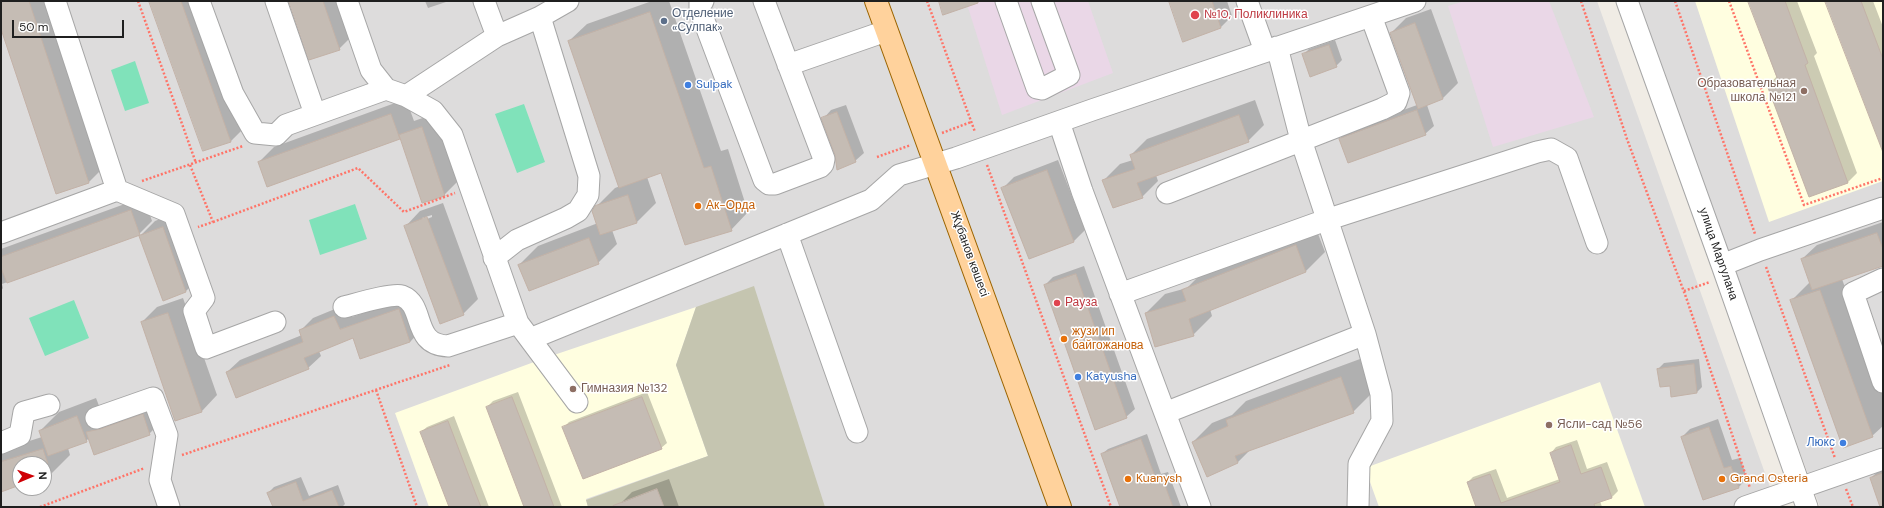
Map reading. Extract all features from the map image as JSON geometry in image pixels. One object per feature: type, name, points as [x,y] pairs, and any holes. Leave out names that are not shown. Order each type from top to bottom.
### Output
[{"type":"main road","name":"Жұбанов көшесі","points":[[876,1],[1059,503]]},
{"type":"street","points":[[55,1],[117,190]]},
{"type":"street","points":[[199,1],[233,94],[255,133],[276,135],[286,125],[386,89]]},
{"type":"street","points":[[276,1],[315,114]]},
{"type":"street","points":[[347,1],[371,70],[386,89],[406,96],[433,110],[452,135],[518,323],[577,402]]},
{"type":"street","points":[[484,1],[497,36]]},
{"type":"street","points":[[406,96],[497,36],[540,17],[568,1]]},
{"type":"street","points":[[703,1],[700,3],[700,10],[764,180],[769,184],[775,184],[824,164],[824,159],[764,1]]},
{"type":"street","points":[[1006,1],[1037,88],[1042,89],[1069,75],[1042,1]]},
{"type":"street","points":[[1247,1],[1271,49],[1326,220],[1365,334],[1381,394],[1382,421],[1359,464],[1357,507]]},
{"type":"street","points":[[530,339],[871,200],[899,174],[981,150],[1271,49],[1415,1]]},
{"type":"street","name":"улица Маргулана","points":[[1627,1],[1722,265],[1803,497]]},
{"type":"street","points":[[1166,193],[1382,110],[1396,102],[1398,93],[1371,16]]},
{"type":"street","points":[[494,258],[517,240],[578,211],[588,195],[589,176],[540,17]]},
{"type":"street","points":[[788,65],[886,31]]},
{"type":"street","points":[[1059,122],[1082,192],[1200,507]]},
{"type":"street","points":[[1120,294],[1326,220],[1537,152],[1551,149],[1567,158],[1597,243]]},
{"type":"street","points":[[1,233],[117,190],[174,214],[204,298],[194,312],[206,348],[275,322]]},
{"type":"street","points":[[1722,265],[1760,250],[1881,214]]},
{"type":"street","points":[[786,234],[857,432]]},
{"type":"street","points":[[1882,377],[1853,293],[1883,279]]},
{"type":"street","points":[[344,307],[390,297],[402,296],[411,303],[428,340],[437,346],[448,346],[518,323]]},
{"type":"street","points":[[1165,413],[1365,334]]},
{"type":"street","points":[[96,418],[153,398],[167,435],[160,480],[169,507]]},
{"type":"street","points":[[1,443],[20,435],[24,412],[49,405]]},
{"type":"street","points":[[1750,505],[1803,497],[1883,459]]},
{"type":"path","points":[[138,1],[196,163]]},
{"type":"path","points":[[927,1],[1111,507]]},
{"type":"path","points":[[1582,1],[1627,139],[1687,300],[1750,505]]},
{"type":"path","points":[[1728,1],[1804,205],[1883,178]]},
{"type":"path","points":[[117,190],[247,145]]},
{"type":"path","points":[[190,165],[213,222]]},
{"type":"path","points":[[180,234],[358,168],[404,212],[440,200],[469,187]]},
{"type":"path","points":[[40,507],[162,462],[455,363]]},
{"type":"path","points":[[376,390],[416,507]]},
{"type":"shaded area","points":[[1,1],[1597,1],[1777,507],[1,507]]},
{"type":"shaded area","points":[[966,1],[1088,1],[1113,73],[1002,115]]},
{"type":"shaded area","points":[[1465,1],[1549,1],[1594,117],[1493,147],[1448,6]]},
{"type":"shaded area","points":[[1637,1],[1883,1],[1883,507],[1820,507]]},
{"type":"shaded area","name":"Образовательная школа №121","points":[[1695,1],[1883,1],[1883,181],[1769,222]]},
{"type":"shaded area","points":[[754,286],[825,507],[588,507],[586,500],[708,456],[676,365],[696,307]]},
{"type":"shaded area","name":"Гимназия №132","points":[[696,307],[676,365],[708,456],[586,499],[588,507],[429,507],[395,413],[545,358]]},
{"type":"shaded area","name":"Ясли-сад №56","points":[[1600,382],[1645,507],[1379,507],[1365,468]]},
{"type":"green space","points":[[135,61],[149,103],[125,111],[111,70]]},
{"type":"green space","points":[[524,104],[545,162],[517,173],[495,114]]},
{"type":"green space","points":[[355,204],[367,239],[320,255],[309,220]]},
{"type":"green space","points":[[74,300],[89,338],[45,356],[29,318]]},
{"type":"building","points":[[1,1],[29,1],[89,183],[56,194],[1,29]]},
{"type":"building","points":[[149,1],[181,1],[231,142],[203,151]]},
{"type":"building","points":[[289,1],[323,1],[340,50],[309,60]]},
{"type":"building","points":[[939,1],[978,1],[978,3],[943,15]]},
{"type":"building","name":"№10, Поликлиника","points":[[1169,1],[1212,1],[1221,28],[1183,42]]},
{"type":"building","points":[[1748,1],[1785,1],[1808,63],[1805,65],[1848,183],[1809,197],[1767,85],[1778,81]]},
{"type":"building","points":[[1825,1],[1861,1],[1883,59],[1883,152]]},
{"type":"building","points":[[650,12],[704,168],[711,166],[732,231],[685,245],[661,173],[619,188],[568,41]]},
{"type":"building","points":[[1415,23],[1443,99],[1418,109],[1390,33]]},
{"type":"building","points":[[1329,45],[1337,67],[1310,77],[1302,54]]},
{"type":"building","points":[[1417,110],[1426,135],[1348,163],[1339,139]]},
{"type":"building","points":[[837,112],[856,162],[837,170],[835,155],[821,118]]},
{"type":"building","points":[[391,114],[400,139],[267,187],[258,162]]},
{"type":"building","points":[[1239,115],[1249,142],[1137,183],[1143,198],[1113,208],[1102,180],[1135,169],[1130,155]]},
{"type":"building","points":[[422,127],[445,196],[422,203],[399,135]]},
{"type":"building","points":[[1047,170],[1074,242],[1029,259],[1001,188]]},
{"type":"building","points":[[628,195],[637,223],[600,235],[592,211],[595,206]]},
{"type":"building","points":[[131,210],[140,235],[7,283],[1,268],[1,257]]},
{"type":"building","points":[[427,217],[464,315],[440,324],[404,226]]},
{"type":"building","points":[[163,227],[186,292],[163,301],[139,236]]},
{"type":"building","points":[[1877,233],[1883,249],[1883,266],[1812,290],[1801,259]]},
{"type":"building","points":[[589,238],[599,264],[529,291],[518,265]]},
{"type":"building","points":[[1296,245],[1306,272],[1189,319],[1194,336],[1155,347],[1145,313],[1186,301],[1182,290]]},
{"type":"building","points":[[1076,274],[1127,418],[1095,430],[1044,285]]},
{"type":"building","points":[[1820,290],[1873,437],[1843,448],[1790,300]]},
{"type":"building","points":[[399,309],[410,342],[360,359],[353,338],[304,358],[309,369],[236,398],[226,372],[303,342],[299,330],[334,316],[340,329]]},
{"type":"building","points":[[168,313],[202,412],[175,421],[141,322]]},
{"type":"building","points":[[1694,364],[1697,393],[1671,397],[1670,386],[1660,387],[1657,369]]},
{"type":"building","points":[[1341,377],[1354,413],[1235,456],[1238,463],[1207,477],[1192,442],[1228,426],[1226,420]]},
{"type":"building","points":[[512,397],[554,507],[524,507],[486,407]]},
{"type":"building","points":[[642,397],[662,449],[583,479],[562,427]]},
{"type":"building","points":[[143,414],[150,435],[94,455],[86,432],[100,429]]},
{"type":"building","points":[[77,416],[87,442],[48,456],[39,431]]},
{"type":"building","points":[[448,421],[481,507],[449,507],[420,432]]},
{"type":"building","points":[[1709,427],[1724,468],[1731,466],[1739,488],[1703,500],[1681,437]]},
{"type":"building","points":[[1141,439],[1156,479],[1162,477],[1173,507],[1120,507],[1101,454]]},
{"type":"building","points":[[1571,445],[1581,474],[1601,467],[1612,498],[1594,504],[1595,507],[1476,507],[1467,482],[1490,474],[1501,503],[1560,482],[1550,453]]},
{"type":"building","points":[[43,449],[45,456],[20,456]]},
{"type":"building","points":[[12,459],[12,488],[1,492],[1,462]]},
{"type":"building","points":[[1883,473],[1883,507],[1880,507],[1870,478]]},
{"type":"building","points":[[296,482],[303,501],[332,490],[339,507],[273,507],[267,493]]},
{"type":"building","points":[[657,489],[664,507],[613,507],[613,506]]},
{"type":"place","name":"№10, Поликлиника","points":[[1195,15]]},
{"type":"place","name":"Отделение «Сулпак»","points":[[664,21]]},
{"type":"place","name":"Sulpak","points":[[688,85]]},
{"type":"place","name":"Образовательная школа №121","points":[[1804,91]]},
{"type":"place","name":"Ак-Орда","points":[[698,206]]},
{"type":"place","name":"Рауза","points":[[1057,303]]},
{"type":"place","name":"жузи ип байгожанова","points":[[1064,339]]},
{"type":"place","name":"Katyusha","points":[[1078,377]]},
{"type":"place","name":"Гимназия №132","points":[[573,389]]},
{"type":"place","name":"Ясли-сад №56","points":[[1549,425]]},
{"type":"place","name":"Люкс","points":[[1843,443]]},
{"type":"place","name":"Kuanysh","points":[[1128,479]]},
{"type":"place","name":"Grand Osteria","points":[[1722,479]]}]
